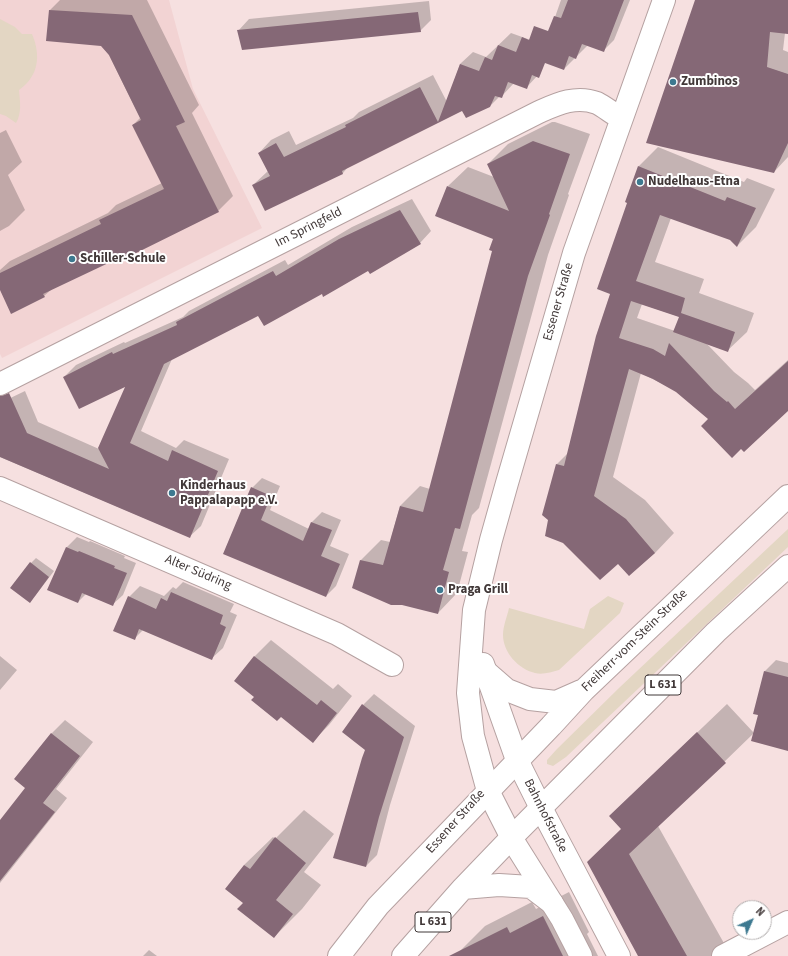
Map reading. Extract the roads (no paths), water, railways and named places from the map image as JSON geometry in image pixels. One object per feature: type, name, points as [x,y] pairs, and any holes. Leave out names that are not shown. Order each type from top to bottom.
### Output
[{"type":"street","name":"Essener Straße","points":[[339,956],[378,906],[488,791],[473,736],[468,693],[474,610],[505,490],[574,253],[664,0]]},
{"type":"street","name":"Im Springfeld","points":[[0,384],[567,100],[582,100],[596,103],[621,118]]},
{"type":"street","name":"Alter Südring","points":[[0,488],[337,634],[392,665]]},
{"type":"street","name":"Freiherr-vom-Stein-Straße","points":[[488,791],[552,726],[584,690],[788,496]]},
{"type":"street","name":"L 631","points":[[403,956],[463,888],[514,840],[540,808],[716,632],[788,566]]},
{"type":"street","name":"Essener Straße","points":[[474,610],[484,670]]},
{"type":"street","points":[[484,670],[507,690],[530,699],[556,702],[584,690]]},
{"type":"street","name":"Bahnhofstraße","points":[[484,670],[517,760],[540,808],[619,956]]},
{"type":"street","points":[[488,791],[514,840],[552,903],[581,956]]},
{"type":"street","points":[[463,888],[499,885],[531,888],[552,903]]},
{"type":"street","points":[[723,956],[788,922]]},
{"type":"place","name":"Zumbinos","points":[[673,82]]},
{"type":"place","name":"Nudelhaus-Etna","points":[[640,182]]},
{"type":"place","name":"Schiller-Schule","points":[[72,259]]},
{"type":"place","name":"Kinderhaus Pappalapapp e.V.","points":[[172,493]]},
{"type":"place","name":"Praga Grill","points":[[440,590]]}]
